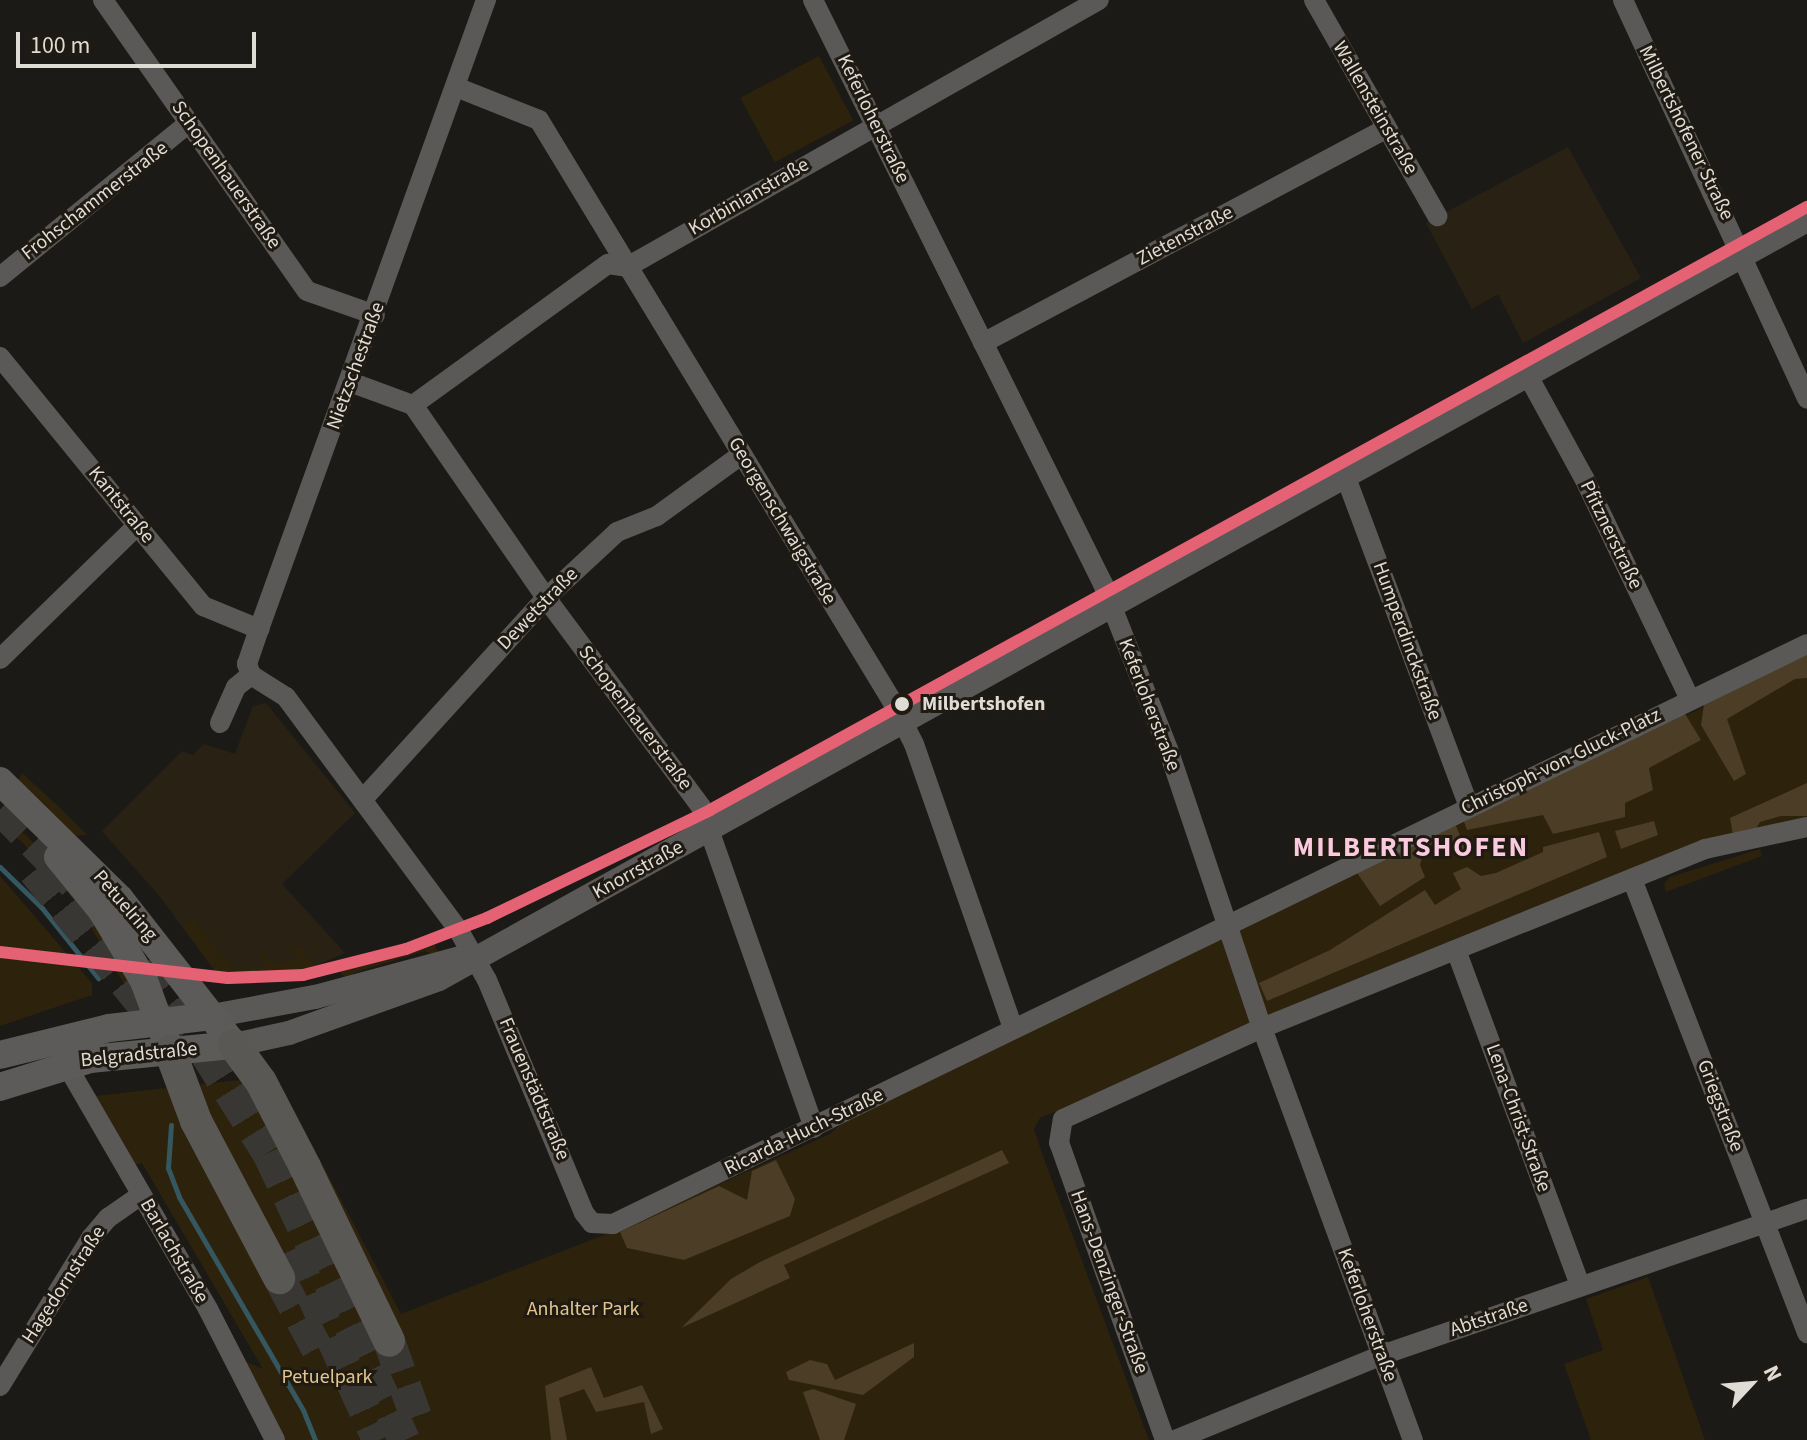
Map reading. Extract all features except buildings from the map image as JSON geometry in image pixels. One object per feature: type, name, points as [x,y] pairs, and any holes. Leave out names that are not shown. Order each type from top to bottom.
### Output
[{"type":"highway","points":[[234,1045],[261,1082],[389,1341]]},
{"type":"highway","points":[[170,1051],[196,1121],[279,1278]]},
{"type":"main road","name":"Petuelring","points":[[0,781],[120,899],[234,1045]]},
{"type":"main road","name":"Petuelring","points":[[0,801],[62,861],[102,911],[144,981],[170,1051]]},
{"type":"main road","name":"Belgradstraße","points":[[0,1055],[159,1020],[212,1016]]},
{"type":"main road","name":"Belgradstraße","points":[[0,1087],[66,1064],[234,1045]]},
{"type":"street","name":"Schopenhauerstraße","points":[[103,0],[307,291],[375,315]]},
{"type":"street","name":"Nietzschestraße","points":[[220,723],[236,687],[251,675],[247,664],[259,629],[375,315],[486,0]]},
{"type":"street","name":"Keferloherstraße","points":[[813,0],[1111,604],[1413,1440]]},
{"type":"street","name":"Korbinianstraße","points":[[413,405],[608,264],[627,267],[1099,0]]},
{"type":"street","name":"Wallensteinstraße","points":[[1314,0],[1437,216]]},
{"type":"street","name":"Milbertshofener Straße","points":[[1623,0],[1744,254],[1807,399]]},
{"type":"street","name":"Georgenschwaigstraße","points":[[456,87],[539,120],[902,719],[1012,1026]]},
{"type":"street","name":"Frohschammerstraße","points":[[0,277],[189,123]]},
{"type":"street","name":"Zietenstraße","points":[[983,343],[1386,129]]},
{"type":"street","name":"Knorrstraße","points":[[234,1045],[289,1033],[414,988],[712,829],[902,719],[1807,220]]},
{"type":"street","name":"Kantstraße","points":[[0,357],[209,612],[259,629]]},
{"type":"street","name":"Pfitznerstraße","points":[[1527,374],[1579,469],[1690,699]]},
{"type":"street","points":[[350,382],[413,405]]},
{"type":"street","name":"Schopenhauerstraße","points":[[413,405],[546,598],[701,807],[712,829],[814,1128]]},
{"type":"street","name":"Dewetstraße","points":[[364,798],[546,598],[617,532],[657,516],[741,455]]},
{"type":"street","name":"Humperdinckstraße","points":[[1345,475],[1469,806]]},
{"type":"street","points":[[0,659],[137,526]]},
{"type":"street","name":"Christoph-von-Gluck-Platz","points":[[1012,1026],[1807,644]]},
{"type":"street","points":[[251,675],[286,697],[364,798],[474,956]]},
{"type":"street","points":[[1262,1028],[1705,849],[1807,827]]},
{"type":"street","name":"Griegstraße","points":[[1632,879],[1807,1333]]},
{"type":"street","name":"Lena-Christ-Straße","points":[[1456,950],[1580,1286]]},
{"type":"street","name":"Knorrstraße","points":[[212,1016],[315,997],[474,956]]},
{"type":"street","name":"Frauenstädtstraße","points":[[474,956],[592,1223]]},
{"type":"street","name":"Ricarda-Huch-Straße","points":[[592,1223],[613,1224],[814,1128],[1012,1026]]},
{"type":"street","name":"Hans-Denzinger-Straße","points":[[1165,1440],[1063,1157],[1059,1124],[1071,1113],[1262,1028]]},
{"type":"street","name":"Barlachstraße","points":[[66,1064],[275,1440]]},
{"type":"street","name":"Hagedornstraße","points":[[0,1386],[91,1238],[108,1218],[141,1195]]},
{"type":"street","name":"Abtstraße","points":[[1175,1440],[1382,1355],[1807,1209]]},
{"type":"shaded area","points":[[1568,147],[1641,278],[1523,343],[1498,294],[1472,309],[1426,223]]},
{"type":"shaded area","points":[[1807,653],[1807,678],[1795,679],[1727,719],[1746,774],[1734,781],[1701,725],[1704,704]]},
{"type":"shaded area","points":[[266,703],[355,813],[282,884],[345,953],[312,967],[216,973],[161,898],[102,831],[182,751],[193,755],[204,744],[235,754],[253,706]]},
{"type":"shaded area","points":[[1684,712],[1701,740],[1649,768],[1653,790],[1625,803],[1625,817],[1553,834],[1543,815],[1467,830],[1462,816]]},
{"type":"shaded area","points":[[1807,783],[1807,816],[1781,816],[1760,822],[1754,832],[1733,835],[1730,818]]},
{"type":"shaded area","points":[[1453,819],[1466,849],[1461,853],[1440,840],[1425,848],[1420,865],[1425,877],[1380,906],[1355,870]]},
{"type":"shaded area","points":[[1654,821],[1658,835],[1621,849],[1615,831]]},
{"type":"shaded area","points":[[1599,832],[1607,857],[1267,1001],[1259,983],[1330,950],[1425,890],[1435,905],[1461,889],[1453,873],[1467,867],[1481,876],[1496,873],[1543,852],[1543,847]]},
{"type":"shaded area","points":[[1002,1150],[1009,1163],[784,1265],[790,1278],[681,1328],[731,1279],[760,1262]]},
{"type":"shaded area","points":[[776,1160],[795,1199],[790,1216],[684,1260],[627,1248],[620,1232],[719,1186],[747,1200],[752,1171]]},
{"type":"shaded area","points":[[914,1343],[914,1357],[863,1395],[789,1380],[786,1372],[810,1360],[827,1364],[835,1380]]},
{"type":"shaded area","points":[[591,1367],[604,1398],[642,1385],[663,1429],[651,1434],[644,1402],[596,1412],[584,1389],[559,1398],[567,1440],[551,1440],[545,1386]]},
{"type":"shaded area","points":[[813,1389],[856,1404],[844,1440],[820,1440],[803,1392]]},
{"type":"green space","points":[[819,56],[853,120],[775,162],[740,98]]},
{"type":"green space","points":[[1807,659],[1807,821],[1733,833],[1040,1118],[1034,1129],[1044,1159],[1149,1440],[283,1440],[244,1361],[263,1369],[142,1163],[133,1165],[94,1096],[276,1076],[401,1314],[627,1226],[830,1134],[842,1123],[1466,818]]},
{"type":"green space","points":[[22,773],[87,835],[72,836],[45,812],[46,806],[18,781]]},
{"type":"green space","points":[[0,811],[51,859],[139,987],[126,987],[80,909],[47,866],[0,822]]},
{"type":"green space","points":[[1760,849],[1762,856],[1666,892],[1664,884],[1670,877]]},
{"type":"green space","points":[[0,876],[92,983],[92,995],[0,1026]]},
{"type":"green space","points":[[193,919],[235,971],[265,966],[259,955],[265,953],[273,964],[298,959],[291,947],[299,945],[314,968],[235,984],[223,980],[183,927]]},
{"type":"green space","points":[[433,941],[438,952],[432,954],[425,951],[354,973],[348,980],[339,971]]},
{"type":"green space","points":[[1648,1277],[1705,1440],[1591,1440],[1564,1364],[1603,1350],[1586,1299]]},
{"type":"waterway","points":[[0,867],[42,908],[98,978]]},
{"type":"waterway","points":[[171,1125],[168,1168],[179,1197],[303,1410],[315,1440]]},
{"type":"tunnel","points":[[0,809],[74,884]]},
{"type":"tunnel","points":[[34,871],[146,1009]]},
{"type":"tunnel","points":[[141,966],[204,1051],[268,1153],[404,1440]]},
{"type":"tunnel","points":[[292,1250],[378,1440]]},
{"type":"tunnel","points":[[279,1278],[321,1356]]},
{"type":"tunnel","points":[[389,1341],[416,1417]]},
{"type":"transit line","points":[[0,952],[228,978],[303,975],[406,949],[487,918],[710,810],[1807,207]]},
{"type":"place","name":"Milbertshofen","points":[[902,704]]},
{"type":"district","name":"MILBERTSHOFEN","points":[[1411,847]]},
{"type":"park label","name":"Anhalter Park","points":[[583,1309]]},
{"type":"park label","name":"Petuelpark","points":[[327,1377]]}]
